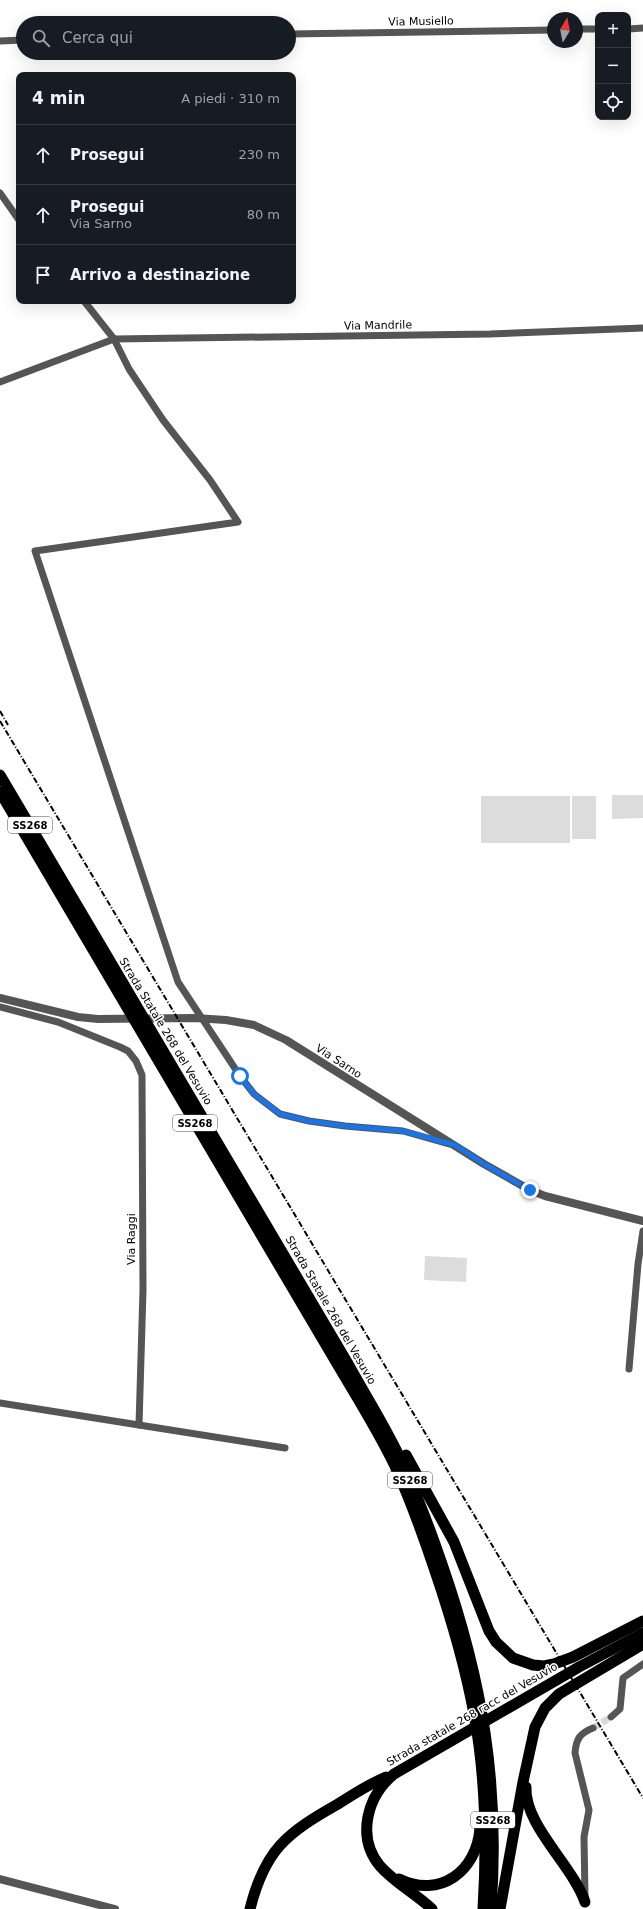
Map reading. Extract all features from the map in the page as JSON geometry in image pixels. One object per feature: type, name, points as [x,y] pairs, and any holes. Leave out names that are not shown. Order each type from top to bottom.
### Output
[{"type":"highway","name":"Strada Statale 268 del Vesuvio","points":[[0,775],[347,1362],[401,1459],[422,1510],[456,1605],[473,1664],[478,1712],[492,1796],[494,1835],[492,1909]]},
{"type":"highway","name":"Strada Statale 268 del Vesuvio","points":[[0,792],[336,1360],[393,1463],[414,1513],[448,1608],[478,1712]]},
{"type":"highway","points":[[347,1362],[375,1400],[445,1525],[466,1570],[489,1631],[504,1651],[513,1658],[534,1665],[554,1664],[573,1657],[643,1621]]},
{"type":"highway","name":"Strada statale 268 racc del Vesuvio","points":[[432,1909],[389,1874],[374,1856],[367,1836],[367,1825],[370,1808],[376,1793],[394,1774],[579,1667],[643,1627]]},
{"type":"highway","name":"Strada statale 268 racc del Vesuvio","points":[[579,1667],[643,1633]]},
{"type":"highway","points":[[500,1909],[523,1782],[535,1727],[545,1708],[568,1688],[643,1644]]},
{"type":"highway","name":"Strada Statale 268 del Vesuvio","points":[[482,1734],[485,1836],[483,1909]]},
{"type":"highway","points":[[389,1874],[413,1884],[434,1885],[454,1877],[468,1865],[476,1848],[480,1830],[482,1734]]},
{"type":"highway","points":[[526,1769],[525,1795],[527,1805],[533,1818],[572,1876],[585,1906]]},
{"type":"highway","points":[[250,1909],[255,1889],[265,1868],[276,1849],[290,1834],[314,1817],[378,1781],[394,1774]]},
{"type":"highway","points":[[572,1876],[578,1880],[584,1878]]},
{"type":"street","points":[[631,28],[643,28]]},
{"type":"street","points":[[583,29],[595,29]]},
{"type":"street","name":"Via Musiello","points":[[296,34],[547,30]]},
{"type":"street","points":[[0,41],[16,40]]},
{"type":"street","points":[[0,193],[16,216]]},
{"type":"street","points":[[86,304],[114,339],[129,369],[163,420],[210,480],[238,522],[35,552],[178,982],[240,1076],[254,1094],[280,1114],[309,1121],[345,1126],[403,1131],[455,1145]]},
{"type":"street","name":"Via Mandrile","points":[[0,382],[114,339],[490,334],[643,328]]},
{"type":"street","name":"Via Sarno","points":[[0,998],[78,1017],[98,1019],[194,1018],[226,1020],[254,1025],[286,1040],[484,1164],[530,1190],[546,1196],[643,1221]]},
{"type":"street","name":"Via Raggi","points":[[0,1007],[58,1022],[120,1047],[128,1052],[136,1061],[142,1075],[142,1290],[140,1425]]},
{"type":"street","points":[[629,1369],[638,1264],[643,1231]]},
{"type":"street","points":[[0,1403],[285,1448]]},
{"type":"street","points":[[611,1717],[620,1709],[623,1678],[643,1664]]},
{"type":"street","points":[[585,1906],[584,1837],[589,1810],[575,1753],[579,1736],[593,1728]]},
{"type":"street","points":[[0,1879],[115,1909]]},
{"type":"shaded area","points":[[612,795],[643,795],[643,818],[612,819]]},
{"type":"shaded area","points":[[481,796],[570,796],[570,843],[481,843]]},
{"type":"shaded area","points":[[572,796],[596,796],[596,839],[572,839]]},
{"type":"shaded area","points":[[425,1256],[467,1258],[466,1282],[424,1280]]},
{"type":"tunnel","points":[[593,1728],[611,1717]]},
{"type":"railway","points":[[0,711],[8,725]]},
{"type":"railway","points":[[0,721],[643,1798]]},
{"type":"route","points":[[240,1076],[254,1094],[280,1114],[309,1121],[345,1126],[403,1131],[455,1145],[484,1164],[530,1190]]}]
